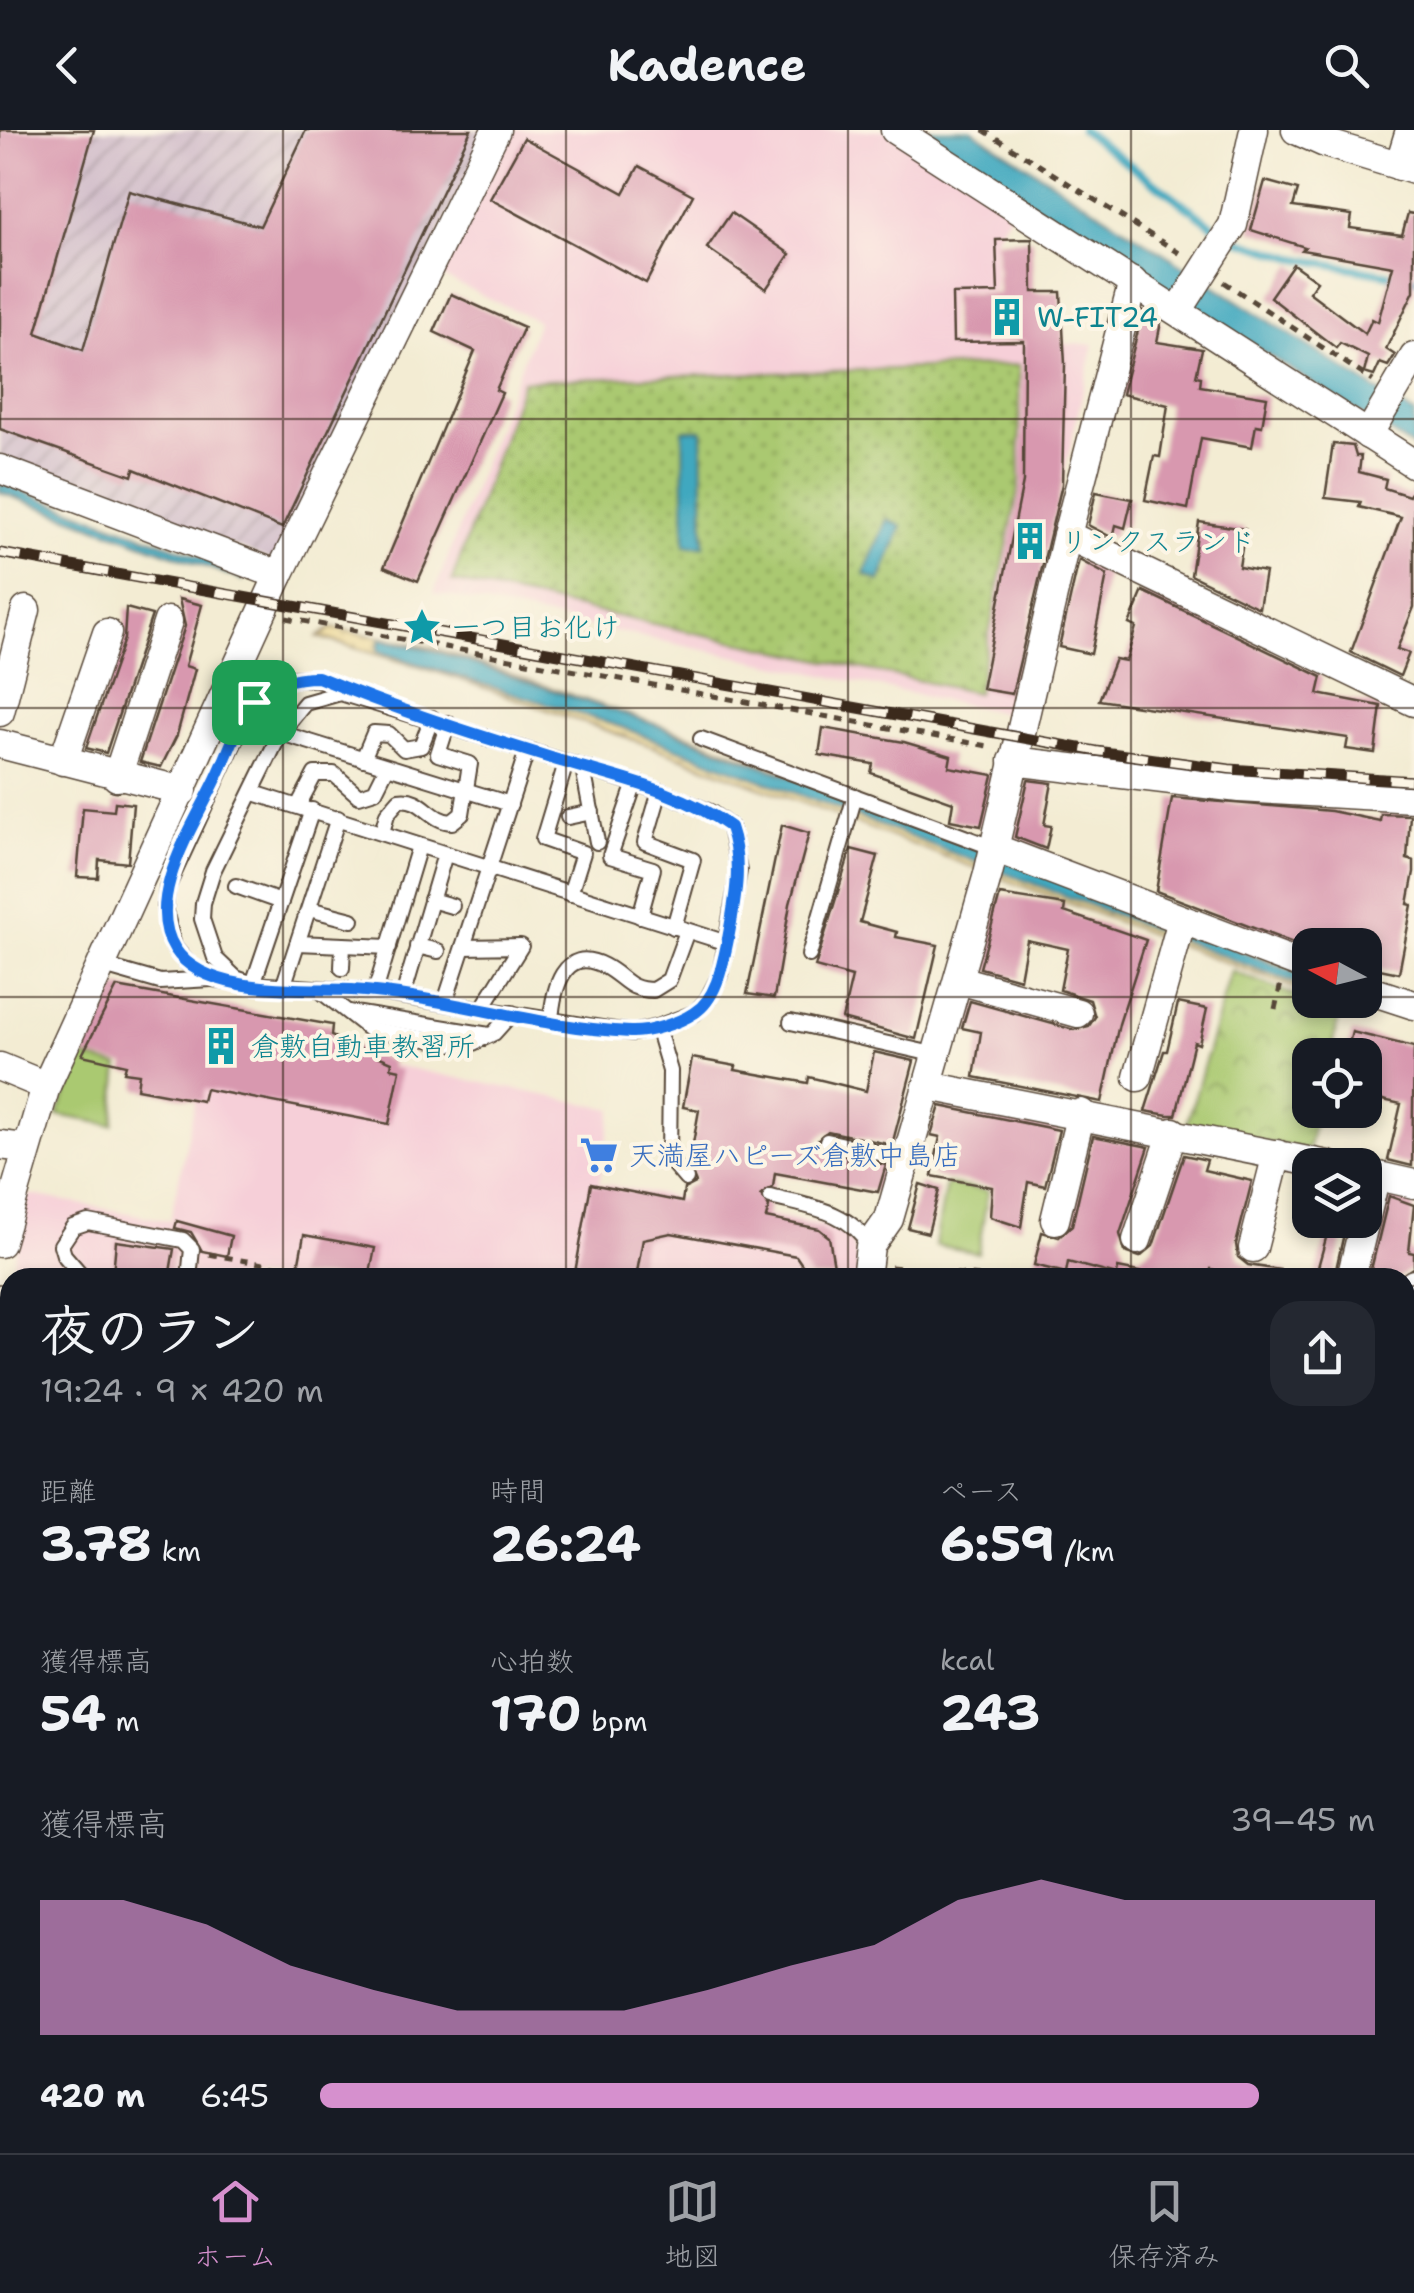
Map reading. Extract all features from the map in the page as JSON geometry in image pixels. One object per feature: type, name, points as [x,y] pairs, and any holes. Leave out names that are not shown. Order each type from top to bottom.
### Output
[{"type":"street","points":[[0,1243],[13,1146],[104,966],[128,905],[273,590],[496,130]]},
{"type":"street","points":[[896,130],[1371,431],[1414,464]]},
{"type":"street","points":[[1180,308],[1232,225],[1254,130]]},
{"type":"street","points":[[1296,130],[1407,168],[1410,130]]},
{"type":"street","points":[[868,1263],[889,1218],[992,859],[1068,535],[1133,282]]},
{"type":"street","points":[[1371,431],[1414,357]]},
{"type":"street","points":[[0,469],[273,590]]},
{"type":"street","points":[[1068,535],[1414,702]]},
{"type":"street","points":[[0,712],[26,610]]},
{"type":"street","points":[[118,776],[168,621]]},
{"type":"street","points":[[63,762],[107,634]]},
{"type":"street","points":[[3,754],[63,762],[183,792]]},
{"type":"street","points":[[1014,756],[1238,788],[1414,798]]},
{"type":"street","points":[[992,859],[1179,930],[1292,963]]},
{"type":"street","points":[[1138,1077],[1179,930]]},
{"type":"street","points":[[959,980],[1078,1013]]},
{"type":"street","points":[[1382,995],[1414,1005]]},
{"type":"street","points":[[0,1067],[46,1086]]},
{"type":"street","points":[[929,1086],[1292,1157]]},
{"type":"street","points":[[1055,1220],[1081,1113]]},
{"type":"street","points":[[1137,1240],[1173,1132]]},
{"type":"street","points":[[1252,1248],[1277,1154]]},
{"type":"street","points":[[1382,1177],[1414,1184]]},
{"type":"street","points":[[1353,1268],[1359,1238]]},
{"type":"lane","points":[[104,966],[160,982],[213,979],[375,992],[633,1033],[694,1013],[708,1000],[727,943],[739,870],[730,827],[710,812],[660,791],[527,751],[318,677],[267,686],[254,702],[165,894],[174,947],[189,965],[213,979]]},
{"type":"lane","points":[[252,984],[236,978],[214,958],[202,919],[212,871],[254,793],[280,733],[305,703],[340,693],[364,696]]},
{"type":"lane","points":[[362,758],[374,733],[389,734],[404,749],[421,746],[432,718]]},
{"type":"lane","points":[[382,833],[394,803],[407,798],[422,804],[435,819],[452,822],[466,807],[464,790],[470,764],[438,754],[448,723]]},
{"type":"lane","points":[[280,733],[510,804]]},
{"type":"lane","points":[[701,739],[852,806],[992,859]]},
{"type":"lane","points":[[445,1002],[527,751]]},
{"type":"lane","points":[[566,763],[542,839],[583,853],[570,894]]},
{"type":"lane","points":[[252,984],[281,902],[314,774],[334,774],[359,796],[375,791],[387,766]]},
{"type":"lane","points":[[583,768],[597,842]]},
{"type":"lane","points":[[636,783],[610,856],[653,869],[640,916]]},
{"type":"lane","points":[[551,1021],[554,988],[562,971],[578,961],[608,968],[624,984],[653,990],[669,980],[693,860],[644,842],[660,791]]},
{"type":"lane","points":[[254,793],[727,943]]},
{"type":"lane","points":[[809,955],[852,806]]},
{"type":"lane","points":[[568,817],[592,812]]},
{"type":"lane","points":[[283,987],[338,818]]},
{"type":"lane","points":[[375,992],[420,846]]},
{"type":"lane","points":[[403,996],[445,854]]},
{"type":"lane","points":[[236,886],[281,902]]},
{"type":"lane","points":[[431,900],[452,906]]},
{"type":"lane","points":[[309,909],[352,920]]},
{"type":"lane","points":[[298,943],[389,948]]},
{"type":"lane","points":[[342,968],[343,945]]},
{"type":"lane","points":[[417,946],[438,950]]},
{"type":"lane","points":[[463,948],[521,946],[482,1008]]},
{"type":"lane","points":[[317,988],[369,1029],[467,1046],[489,1035],[512,1014]]},
{"type":"lane","points":[[791,1022],[938,1055]]},
{"type":"lane","points":[[657,1027],[670,1071],[669,1158],[686,1179]]},
{"type":"lane","points":[[827,1141],[906,1159]]},
{"type":"lane","points":[[771,1197],[840,1215],[860,1228],[868,1263]]},
{"type":"lane","points":[[75,1268],[61,1245],[73,1226],[88,1222],[183,1240],[192,1249],[190,1268]]},
{"type":"path","points":[[984,130],[1394,397]]},
{"type":"path","points":[[273,590],[331,626],[1014,756]]},
{"type":"path","points":[[1274,1009],[1282,980]]},
{"type":"path","points":[[203,1266],[205,1253],[284,1268]]},
{"type":"path","points":[[868,1263],[912,1268]]},
{"type":"shaded area","points":[[0,130],[489,130],[281,564],[0,459]]},
{"type":"shaded area","points":[[501,130],[891,130],[1013,209],[995,238],[995,291],[950,293],[948,343],[1094,344],[1008,714],[434,593],[538,321],[436,274]]},
{"type":"shaded area","points":[[393,1065],[613,1109],[599,1183],[828,1226],[842,1232],[853,1245],[859,1268],[12,1268],[28,1194],[170,1221],[199,1083],[388,1089]]},
{"type":"green space","points":[[1019,365],[1020,482],[977,693],[452,581],[523,381]]},
{"type":"green space","points":[[1231,971],[1292,995],[1292,1018],[1339,1018],[1334,1038],[1292,1038],[1292,1128],[1313,1128],[1308,1148],[1186,1127]]},
{"type":"green space","points":[[82,1057],[119,1066],[113,1125],[57,1115]]},
{"type":"green space","points":[[946,1184],[988,1191],[978,1253],[935,1245]]},
{"type":"sand","points":[[331,628],[435,648],[699,739],[1292,966],[1292,987],[646,744],[450,676],[318,637]]},
{"type":"water","points":[[914,130],[972,130],[1414,414],[1414,448]]},
{"type":"water","points":[[683,430],[702,430],[704,546],[685,546]]},
{"type":"water","points":[[0,483],[246,573],[243,580],[0,492]]},
{"type":"water","points":[[887,519],[902,526],[880,581],[864,574]]},
{"type":"water","points":[[380,639],[435,651],[654,724],[1292,971],[1292,982],[621,727],[377,651]]},
{"type":"building","points":[[0,130],[94,130],[36,333],[83,350],[129,191],[260,226],[306,130],[471,130],[282,528],[134,469],[132,476],[0,429]]},
{"type":"building","points":[[524,138],[624,193],[639,166],[693,195],[646,283],[490,199]]},
{"type":"building","points":[[1265,181],[1298,190],[1293,207],[1352,215],[1350,228],[1402,235],[1408,213],[1414,214],[1414,291],[1386,349],[1395,355],[1388,366],[1380,363],[1374,376],[1364,373],[1368,357],[1340,343],[1336,348],[1270,297],[1293,264],[1317,281],[1309,292],[1365,334],[1372,319],[1378,322],[1393,266],[1302,250],[1305,247],[1251,230]]},
{"type":"building","points":[[731,213],[790,254],[766,289],[707,248]]},
{"type":"building","points":[[1032,239],[1033,292],[1061,292],[1065,364],[1062,484],[1012,694],[982,689],[1023,482],[1024,341],[953,342],[952,294],[998,293],[996,240]]},
{"type":"building","points":[[451,294],[524,327],[496,390],[502,393],[418,581],[384,567],[475,351],[434,332]]},
{"type":"building","points":[[1143,311],[1161,322],[1157,342],[1202,349],[1196,376],[1201,377],[1200,386],[1267,397],[1262,426],[1256,425],[1252,447],[1201,438],[1188,509],[1145,500],[1154,456],[1160,457],[1168,405],[1122,394]]},
{"type":"building","points":[[1333,444],[1353,446],[1356,456],[1361,456],[1359,472],[1386,479],[1384,488],[1409,496],[1414,488],[1414,607],[1397,649],[1409,653],[1400,676],[1351,652],[1401,517],[1359,507],[1361,502],[1325,498]]},
{"type":"building","points":[[1096,492],[1132,499],[1125,528],[1116,525],[1113,538],[1088,525]]},
{"type":"building","points":[[1199,522],[1245,529],[1239,567],[1265,572],[1259,608],[1191,575]]},
{"type":"building","points":[[1079,560],[1107,575],[1091,654],[1059,647]]},
{"type":"building","points":[[1143,591],[1322,677],[1318,694],[1381,706],[1375,753],[1346,749],[1348,738],[1099,700],[1115,659],[1126,661],[1136,627],[1129,624]]},
{"type":"building","points":[[179,599],[202,605],[185,666],[195,669],[177,735],[161,767],[140,762],[185,626]]},
{"type":"building","points":[[126,608],[152,615],[106,753],[86,748],[124,639]]},
{"type":"building","points":[[823,728],[904,742],[951,756],[949,767],[993,775],[981,826],[950,820],[953,802],[871,773],[873,764],[819,755]]},
{"type":"building","points":[[1028,780],[1052,783],[1044,825],[1051,826],[1046,849],[1015,837]]},
{"type":"building","points":[[1172,798],[1331,811],[1380,821],[1381,814],[1410,815],[1407,859],[1414,861],[1414,872],[1408,904],[1412,905],[1399,973],[1382,970],[1382,928],[1292,928],[1292,943],[1156,891]]},
{"type":"building","points":[[115,802],[133,804],[128,863],[99,860],[98,878],[77,877],[83,808],[114,811]]},
{"type":"building","points":[[782,825],[809,833],[790,904],[774,998],[747,994]]},
{"type":"building","points":[[851,849],[878,856],[860,922],[897,932],[896,937],[938,945],[916,1039],[842,1019],[852,977],[815,967]]},
{"type":"building","points":[[1000,895],[1065,905],[1064,912],[1146,940],[1119,1024],[1102,1102],[974,1077],[981,1032],[962,1028],[970,1001],[1074,1030],[1089,1026],[1095,1017],[1090,1000],[1060,990],[1068,949],[1027,940],[1020,979],[980,968]]},
{"type":"building","name":"倉敷自動車教習所","points":[[117,987],[332,1025],[331,1036],[392,1062],[391,1068],[400,1070],[389,1124],[205,1089],[202,1101],[137,1089],[139,1074],[124,1072],[126,1065],[82,1055]]},
{"type":"building","points":[[1178,1003],[1207,1009],[1199,1044],[1194,1042],[1176,1115],[1145,1111],[1167,1051]]},
{"type":"building","points":[[1352,1032],[1377,1038],[1350,1038]]},
{"type":"building","points":[[1382,1039],[1414,1047],[1412,1166],[1388,1160],[1401,1104],[1382,1100]]},
{"type":"building","points":[[874,1052],[914,1061],[892,1145],[828,1131],[817,1140],[824,1151],[886,1165],[878,1192],[775,1173],[773,1187],[761,1195],[769,1207],[766,1218],[819,1229],[829,1237],[834,1268],[804,1268],[796,1256],[671,1233],[643,1239],[638,1268],[576,1268],[591,1184],[682,1202],[684,1189],[696,1183],[689,1166],[699,1110],[683,1107],[692,1058],[736,1066],[735,1070],[808,1083],[809,1077],[866,1091]]},
{"type":"building","points":[[940,1106],[1059,1130],[1045,1186],[1028,1182],[1021,1227],[990,1217],[992,1187],[932,1176],[940,1137],[931,1135]]},
{"type":"building","points":[[1093,1136],[1149,1147],[1120,1234],[1125,1252],[1140,1257],[1153,1246],[1184,1155],[1207,1160],[1204,1170],[1252,1181],[1236,1244],[1238,1257],[1248,1265],[1268,1268],[1091,1268],[1068,1262],[1067,1268],[1034,1265],[1042,1232],[1059,1237],[1072,1225]]},
{"type":"building","points":[[920,1184],[939,1190],[928,1233],[908,1228]]},
{"type":"building","points":[[1389,1196],[1414,1205],[1409,1252],[1414,1253],[1413,1268],[1371,1268],[1379,1238],[1382,1238]]},
{"type":"building","points":[[177,1221],[231,1236],[227,1256],[202,1251],[191,1232],[175,1228]]},
{"type":"building","points":[[304,1235],[375,1248],[371,1268],[298,1268]]},
{"type":"building","points":[[1326,1238],[1343,1238],[1336,1268],[1318,1268]]},
{"type":"building","points":[[116,1241],[174,1249],[171,1268],[114,1268]]},
{"type":"waterway","points":[[1082,130],[1214,226]]},
{"type":"waterway","points":[[1237,240],[1295,258],[1414,279]]},
{"type":"railway","points":[[0,553],[1096,751],[1229,769],[1414,781]]},
{"type":"place","name":"W-FIT24","points":[[1007,317]]},
{"type":"place","name":"リンクスランド","points":[[1030,541]]},
{"type":"place","name":"一つ目お化け","points":[[422,627]]},
{"type":"place","name":"倉敷自動車教習所","points":[[221,1046]]},
{"type":"place","name":"天満屋ハピーズ倉敷中島店","points":[[599,1155]]},
{"type":"route","points":[[318,677],[527,751],[660,791],[710,812],[730,827],[739,870],[720,974],[708,1000],[694,1013],[633,1033],[375,992],[213,979],[189,965],[169,934],[165,894],[254,702],[267,686],[283,680],[318,677]]}]
